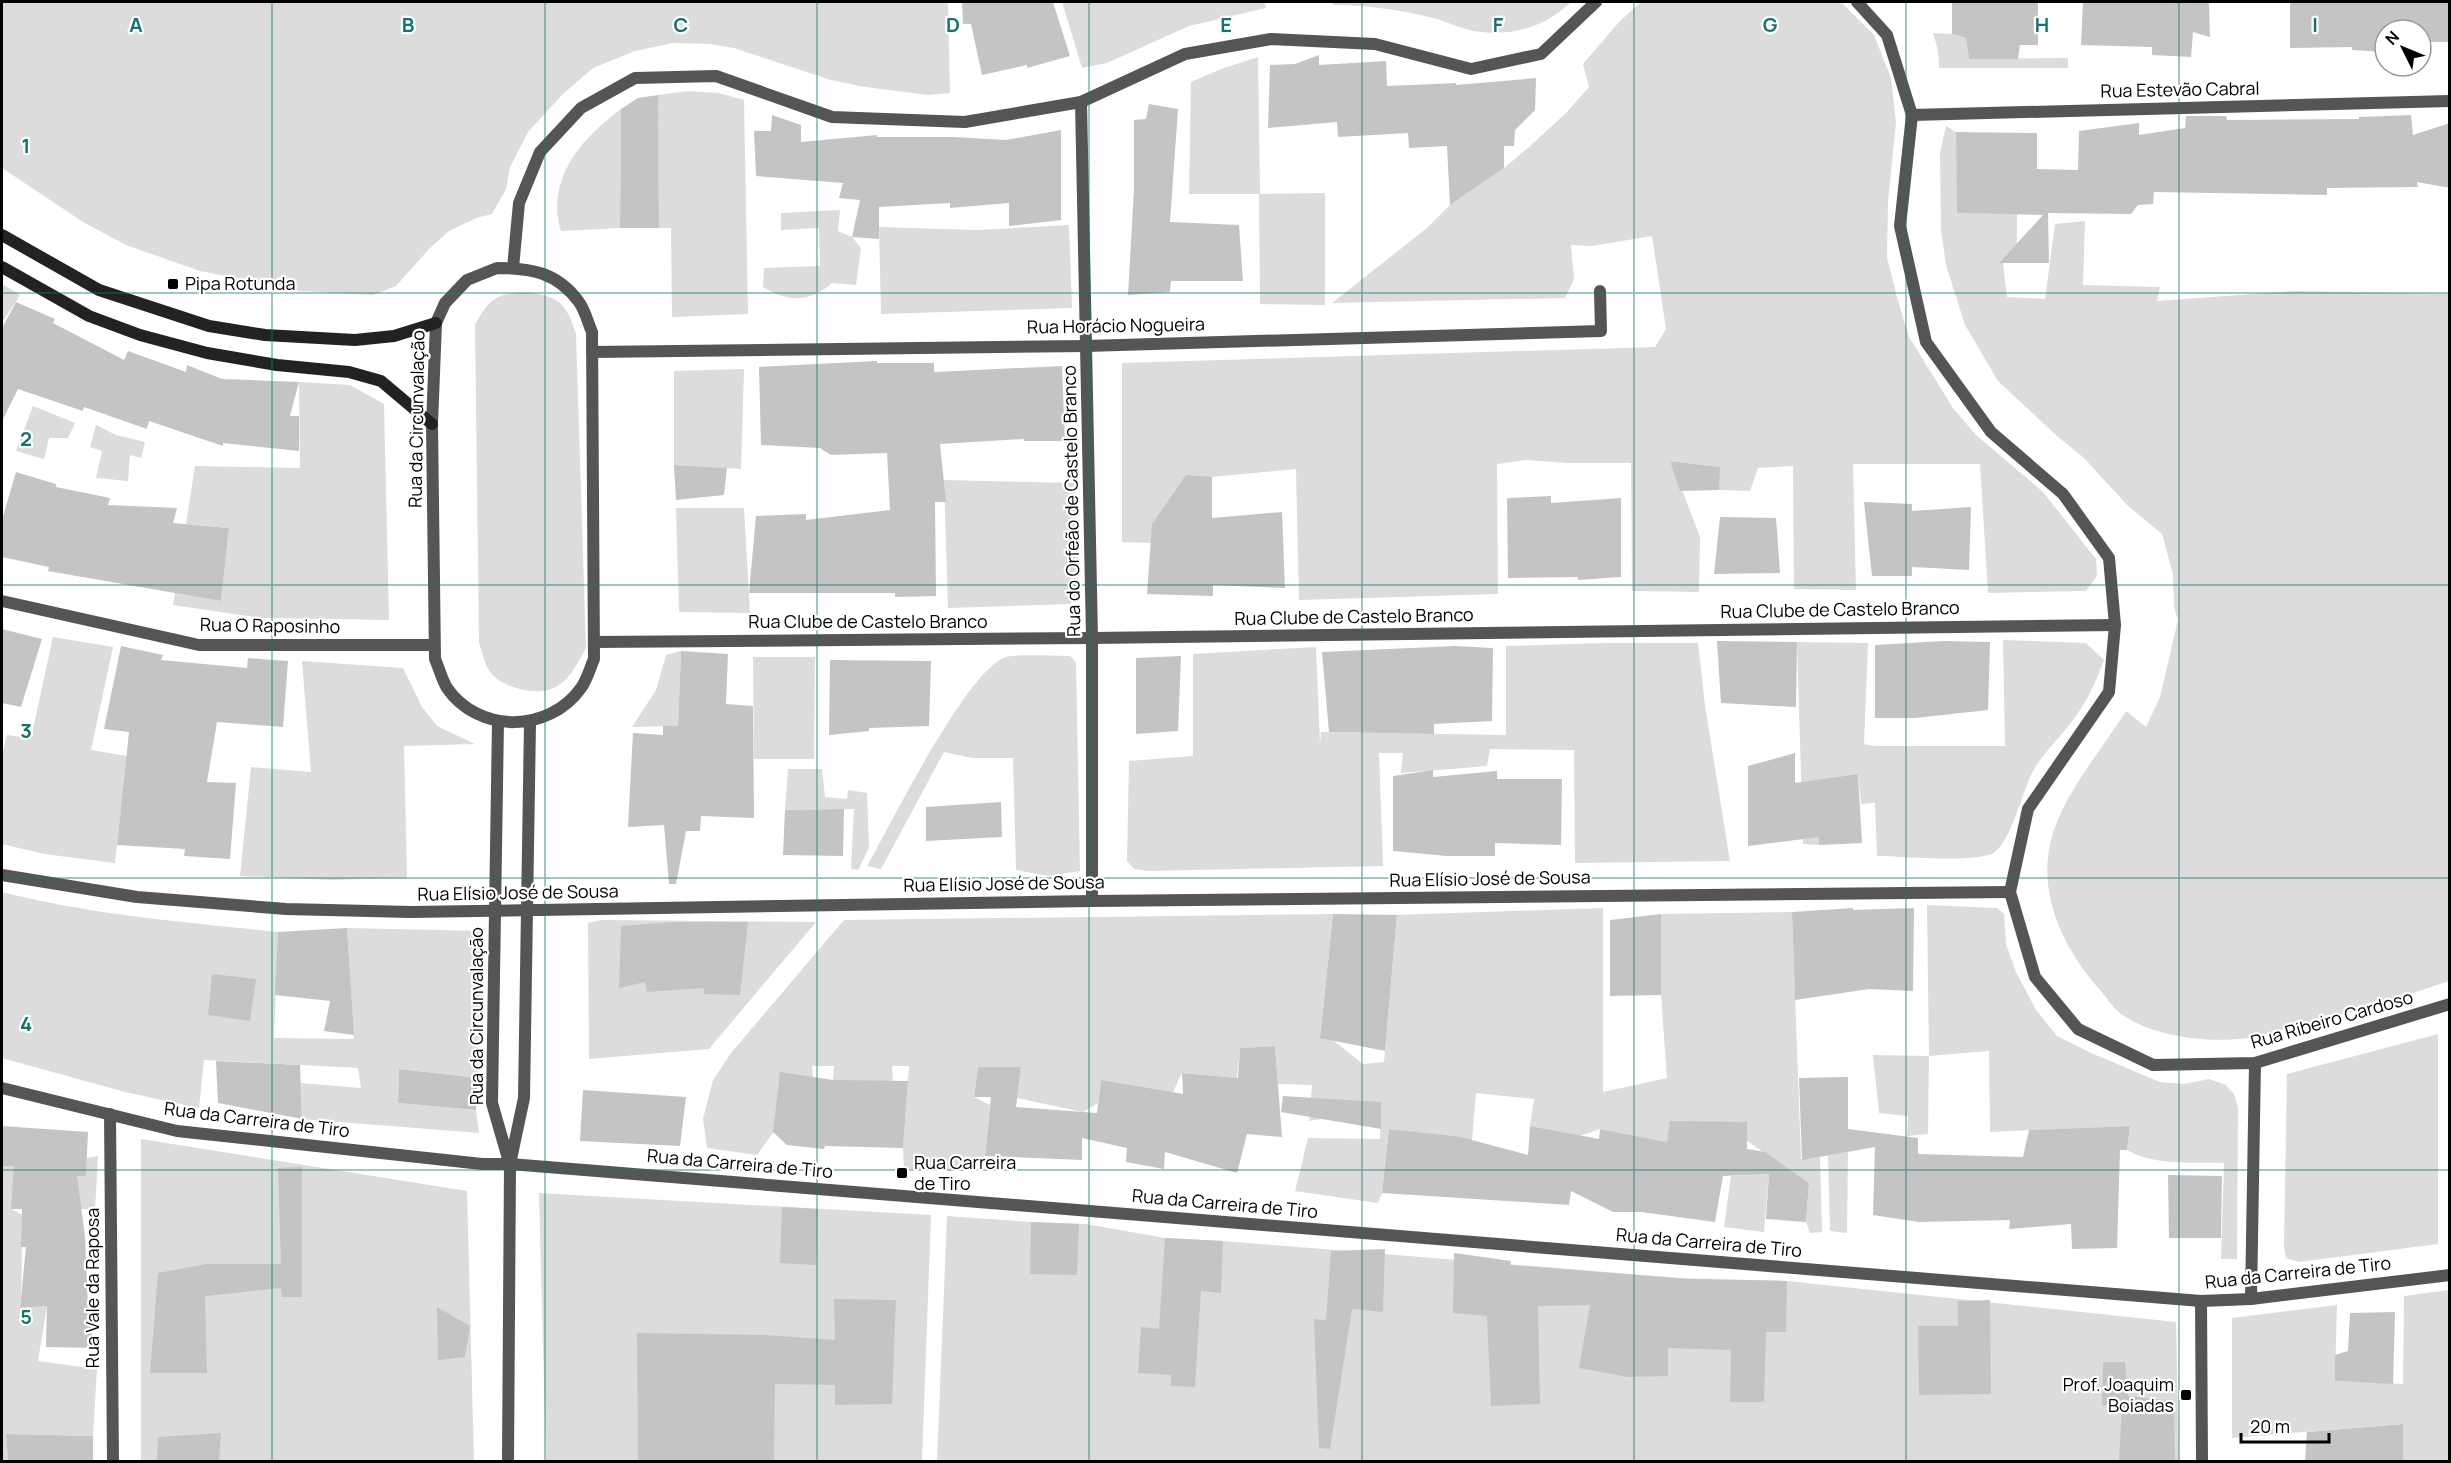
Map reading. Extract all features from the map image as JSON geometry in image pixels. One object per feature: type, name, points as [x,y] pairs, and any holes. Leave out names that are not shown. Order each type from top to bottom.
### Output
[{"type":"main road","points":[[2,235],[12,243],[99,290],[209,326],[265,335],[355,340],[394,336],[436,323]]},
{"type":"main road","points":[[2,267],[89,316],[140,335],[207,353],[277,365],[349,372],[381,381],[432,424]]},
{"type":"street","points":[[513,268],[519,203],[540,152],[581,108],[635,78],[716,76],[832,117],[965,122],[1081,102],[1185,54],[1271,39],[1375,44],[1471,69],[1541,54],[1596,2]]},
{"type":"street","points":[[1857,2],[1887,35],[1912,115]]},
{"type":"street","name":"Rua Estevão Cabral","points":[[1912,115],[2450,101]]},
{"type":"street","name":"Rua do Orfeão de Castelo Branco","points":[[1081,102],[1092,638],[1092,901]]},
{"type":"street","name":"Rua Ribeiro Cardoso","points":[[1912,115],[1900,226],[1926,342],[1991,432],[2063,494],[2109,558],[2115,625],[2109,692],[2028,809],[2010,892],[2035,977],[2078,1029],[2153,1065],[2254,1063],[2450,1004]]},
{"type":"street","name":"Rua da Circunvalação","points":[[497,268],[513,268],[529,268],[558,281],[580,303],[592,332],[594,659],[582,688],[559,710],[530,723],[498,722],[469,711],[447,688],[435,659],[434,645],[432,424],[436,323],[445,303],[467,280],[497,268]]},
{"type":"street","name":"Rua Horácio Nogueira","points":[[592,352],[1086,346],[1601,331],[1600,291]]},
{"type":"street","name":"Rua O Raposinho","points":[[2,601],[200,645],[434,645]]},
{"type":"street","name":"Rua Clube de Castelo Branco","points":[[594,642],[2115,625]]},
{"type":"street","name":"Rua da Circunvalação","points":[[498,722],[492,1103],[510,1164]]},
{"type":"street","name":"Rua da Circunvalação","points":[[508,1461],[510,1164],[524,1098],[530,723]]},
{"type":"street","name":"Rua Elísio José de Sousa","points":[[2,875],[137,897],[286,909],[495,912],[1092,901],[2010,892]]},
{"type":"street","points":[[2251,1299],[2254,1063]]},
{"type":"street","name":"Rua da Carreira de Tiro","points":[[2,1088],[177,1131],[482,1164],[510,1164],[2201,1301],[2251,1299],[2450,1275]]},
{"type":"street","name":"Rua Vale da Raposa","points":[[110,1114],[113,1461]]},
{"type":"street","points":[[2201,1301],[2202,1461]]},
{"type":"shaded area","points":[[2,2],[948,2],[950,93],[928,95],[865,87],[831,80],[734,48],[710,44],[673,43],[635,51],[593,68],[563,94],[528,132],[510,167],[506,189],[492,214],[476,218],[449,231],[429,249],[396,286],[373,295],[300,291],[200,271],[126,245],[83,222],[2,168]]},
{"type":"shaded area","points":[[1062,2],[1265,2],[1266,8],[1189,26],[1107,63],[1082,68]]},
{"type":"shaded area","points":[[1333,2],[1571,2],[1561,11],[1538,24],[1514,31],[1487,33],[1421,15],[1371,7],[1333,5]]},
{"type":"shaded area","points":[[1641,2],[1841,2],[1874,35],[1891,78],[1896,122],[1888,202],[1887,257],[1909,337],[1953,408],[1975,434],[2043,492],[2096,559],[2097,576],[2086,591],[1988,593],[1980,464],[1853,464],[1856,590],[1794,589],[1793,466],[1758,468],[1750,491],[1719,490],[1719,467],[1671,461],[1700,537],[1699,592],[1632,591],[1631,463],[1567,463],[1526,460],[1497,464],[1498,594],[1299,600],[1296,469],[1212,477],[1151,543],[1122,542],[1122,363],[1655,347],[1666,329],[1652,236],[1592,246],[1571,245],[1574,279],[1565,298],[1332,303],[1427,228],[1450,205],[1504,168],[1566,113],[1589,87],[1583,64],[1619,22]]},
{"type":"shaded area","points":[[1933,33],[1952,34],[1966,38],[1969,59],[2068,58],[2068,68],[1939,68],[1938,50]]},
{"type":"shaded area","points":[[1258,57],[1260,194],[1325,193],[1325,305],[1260,304],[1259,194],[1189,194],[1191,82]]},
{"type":"shaded area","points":[[688,91],[719,93],[744,100],[748,314],[672,317],[671,228],[659,228],[658,95]]},
{"type":"shaded area","points":[[621,109],[620,228],[561,231],[557,212],[558,194],[570,161],[593,133]]},
{"type":"shaded area","points":[[1946,126],[1956,132],[1958,213],[2017,214],[2017,243],[2003,263],[2007,297],[2045,299],[2055,224],[2085,221],[2083,285],[2160,287],[2157,301],[2294,291],[2449,294],[2449,981],[2349,1013],[2257,1036],[2224,1040],[2178,1036],[2134,1022],[2115,1009],[2075,957],[2065,939],[2051,901],[2048,861],[2051,840],[2057,822],[2074,789],[2126,711],[2146,727],[2160,697],[2178,620],[2174,607],[2173,574],[2162,534],[2127,505],[2084,458],[1998,381],[1965,325],[1946,265],[1941,230],[1940,153]]},
{"type":"shaded area","points":[[840,210],[838,231],[852,237],[861,248],[856,285],[832,283],[815,294],[798,298],[781,296],[763,287],[764,268],[820,266],[819,228],[781,230],[781,213]]},
{"type":"shaded area","points":[[1069,225],[1072,308],[881,314],[879,227],[977,230]]},
{"type":"shaded area","points":[[2,284],[20,295],[2,323]]},
{"type":"shaded area","points":[[527,292],[547,296],[560,303],[569,315],[576,334],[586,648],[564,681],[543,691],[523,690],[497,679],[487,667],[479,643],[475,325],[485,308],[495,299],[508,294]]},
{"type":"shaded area","points":[[744,369],[741,469],[674,465],[674,371]]},
{"type":"shaded area","points":[[299,382],[350,385],[384,404],[389,620],[261,618],[173,605],[175,593],[221,601],[229,528],[186,524],[195,466],[300,468]]},
{"type":"shaded area","points":[[33,406],[75,423],[68,438],[49,438],[44,459],[16,451]]},
{"type":"shaded area","points":[[96,425],[116,435],[145,442],[141,458],[130,455],[128,481],[96,478],[102,451],[90,447]]},
{"type":"shaded area","points":[[944,480],[1076,483],[1078,585],[1076,598],[1070,604],[948,608]]},
{"type":"shaded area","points":[[676,508],[744,508],[750,613],[679,612]]},
{"type":"shaded area","points":[[53,637],[113,647],[91,750],[127,756],[115,863],[44,854],[2,844],[2,755],[7,735],[31,738]]},
{"type":"shaded area","points":[[2003,640],[2086,643],[2104,660],[2081,709],[2035,768],[2011,828],[1995,852],[1986,856],[1956,859],[1877,856],[1875,803],[1861,804],[1858,774],[1819,780],[1819,845],[1803,844],[1797,642],[1868,643],[1864,744],[1874,746],[2005,746]]},
{"type":"shaded area","points":[[1698,643],[1705,706],[1730,861],[1575,863],[1574,750],[1490,749],[1487,766],[1401,773],[1403,753],[1379,753],[1383,866],[1148,871],[1134,869],[1127,861],[1129,761],[1193,756],[1193,654],[1316,647],[1320,744],[1321,732],[1506,735],[1506,646]]},
{"type":"shaded area","points":[[681,651],[678,726],[632,727],[656,690],[666,655]]},
{"type":"shaded area","points":[[1011,656],[1070,656],[1076,662],[1080,871],[1048,876],[1016,870],[1013,758],[972,758],[944,752],[881,869],[867,866],[930,751],[971,689],[990,668]]},
{"type":"shaded area","points":[[753,657],[815,657],[814,759],[754,759]]},
{"type":"shaded area","points":[[302,661],[403,668],[422,707],[437,726],[475,744],[404,746],[407,878],[332,880],[240,876],[251,767],[311,772]]},
{"type":"shaded area","points":[[788,769],[822,769],[825,797],[847,799],[848,790],[867,793],[869,848],[858,870],[851,869],[854,809],[785,810]]},
{"type":"shaded area","points":[[2,892],[104,912],[278,932],[274,1038],[354,1039],[347,928],[481,931],[478,1078],[399,1069],[398,1103],[476,1110],[479,1133],[302,1119],[301,1083],[361,1088],[358,1068],[204,1060],[199,1108],[125,1092],[2,1058]]},
{"type":"shaded area","points":[[1927,905],[1997,908],[2004,914],[2006,944],[2016,972],[2036,1010],[2057,1036],[2160,1082],[2184,1084],[2209,1079],[2226,1085],[2234,1094],[2238,1108],[2237,1259],[2221,1259],[2224,1163],[2162,1161],[2138,1155],[2127,1150],[2130,1126],[1990,1132],[1989,1051],[1929,1056]]},
{"type":"shaded area","points":[[1603,908],[1603,1092],[1667,1078],[1661,995],[1661,914],[1792,912],[1801,1159],[1820,1157],[1822,1232],[1810,1233],[1806,1222],[1809,1183],[1747,1141],[1671,1121],[1667,1142],[1600,1129],[1580,1136],[1530,1126],[1534,1099],[1476,1093],[1472,1140],[1389,1129],[1382,1193],[1378,1203],[1295,1191],[1308,1138],[1380,1139],[1381,1103],[1325,1099],[1321,1119],[1309,1121],[1312,1085],[1278,1084],[1275,1046],[1240,1048],[1237,1078],[1182,1073],[1168,1103],[1101,1080],[1098,1103],[1083,1112],[1017,1098],[1021,1067],[978,1067],[974,1097],[990,1105],[985,1156],[973,1170],[904,1169],[903,1148],[909,1066],[892,1066],[893,1081],[832,1089],[834,1066],[812,1066],[813,1077],[757,1155],[707,1148],[703,1119],[713,1080],[731,1053],[844,920],[1333,914],[1320,1037],[1333,1040],[1363,1064],[1384,1062],[1397,915]]},
{"type":"shaded area","points":[[601,920],[816,922],[709,1049],[589,1059],[588,923]]},
{"type":"shaded area","points":[[2438,1034],[2438,1244],[2299,1262],[2286,1258],[2284,1247],[2287,1074]]},
{"type":"shaded area","points":[[1873,1055],[1929,1056],[1928,1134],[1907,1136],[1908,1116],[1879,1113]]},
{"type":"shaded area","points":[[141,1139],[467,1191],[474,1461],[141,1462]]},
{"type":"shaded area","points":[[1848,1152],[1847,1233],[1830,1231],[1828,1155]]},
{"type":"shaded area","points":[[98,1156],[95,1210],[52,1212],[54,1175],[85,1176],[87,1158]]},
{"type":"shaded area","points":[[15,1158],[12,1209],[22,1215],[20,1308],[47,1306],[38,1361],[97,1369],[93,1436],[6,1434],[8,1461],[2,1462],[2,1166]]},
{"type":"shaded area","points":[[1769,1174],[1764,1232],[1724,1227],[1731,1176]]},
{"type":"shaded area","points":[[539,1193],[931,1215],[922,1461],[546,1461]]},
{"type":"shaded area","points":[[947,1216],[1086,1224],[1165,1238],[1680,1278],[1787,1281],[2176,1322],[2179,1461],[937,1462]]},
{"type":"shaded area","points":[[2449,1290],[2449,1461],[2403,1461],[2402,1424],[2232,1438],[2232,1318],[2337,1305],[2335,1381],[2403,1384],[2404,1296]]},
{"type":"building","points":[[962,2],[1053,2],[1070,56],[1027,68],[1027,65],[982,75],[971,24],[963,24]]},
{"type":"building","points":[[1952,2],[2038,2],[2038,45],[2020,45],[2018,59],[1969,59],[1966,38],[1952,34]]},
{"type":"building","points":[[2083,2],[2209,2],[2210,37],[2193,32],[2191,57],[2152,55],[2152,47],[2081,45]]},
{"type":"building","points":[[2290,2],[2450,2],[2450,42],[2433,42],[2433,18],[2373,18],[2373,51],[2352,50],[2352,47],[2290,48]]},
{"type":"building","points":[[1319,55],[1319,65],[1386,61],[1387,86],[1456,83],[1456,85],[1536,78],[1535,110],[1515,130],[1514,146],[1504,146],[1504,168],[1450,205],[1447,146],[1409,148],[1408,133],[1338,137],[1337,122],[1268,128],[1270,65],[1295,64]]},
{"type":"building","points":[[658,95],[659,228],[620,228],[621,109],[638,98]]},
{"type":"building","points":[[1149,104],[1178,109],[1170,222],[1239,225],[1243,281],[1171,281],[1170,292],[1128,295],[1134,189],[1134,120],[1146,119]]},
{"type":"building","points":[[772,115],[801,125],[801,142],[877,135],[877,137],[1006,140],[1061,130],[1061,220],[1009,226],[1009,203],[950,208],[950,203],[879,207],[879,239],[852,237],[860,200],[839,198],[843,183],[756,176],[754,131],[771,131]]},
{"type":"building","points":[[2411,115],[2413,135],[2450,123],[2450,188],[2417,182],[2418,187],[2327,188],[2327,195],[2154,192],[2153,204],[2138,205],[2131,214],[2048,213],[2049,263],[1999,263],[2043,215],[1957,213],[1956,132],[2037,133],[2037,169],[2078,170],[2079,131],[2139,123],[2139,135],[2185,128],[2186,116],[2226,116],[2227,120],[2359,119],[2359,117]]},
{"type":"building","points":[[16,302],[55,319],[53,323],[124,360],[128,351],[186,372],[187,365],[222,379],[299,382],[290,416],[299,416],[299,451],[223,443],[223,446],[149,421],[147,429],[84,407],[83,411],[18,389],[2,421],[2,328]]},
{"type":"building","points":[[877,361],[877,363],[934,363],[934,372],[1062,366],[1065,441],[1024,441],[1024,439],[940,444],[946,502],[935,502],[936,596],[895,597],[895,593],[749,593],[756,516],[806,514],[806,520],[890,510],[887,453],[831,455],[820,448],[761,445],[759,367]]},
{"type":"building","points":[[1670,461],[1720,467],[1719,490],[1680,491]]},
{"type":"building","points":[[674,465],[727,468],[724,495],[676,500]]},
{"type":"building","points":[[16,472],[56,484],[56,487],[110,498],[108,505],[177,508],[173,523],[229,528],[221,601],[48,571],[49,567],[2,557],[2,520]]},
{"type":"building","points":[[1186,475],[1212,477],[1212,518],[1282,512],[1285,588],[1213,585],[1213,596],[1147,594],[1152,524]]},
{"type":"building","points":[[1551,496],[1551,503],[1621,498],[1621,577],[1578,580],[1578,577],[1508,578],[1507,498]]},
{"type":"building","points":[[1864,502],[1912,504],[1912,511],[1971,507],[1969,570],[1912,567],[1912,576],[1872,576]]},
{"type":"building","points":[[1720,517],[1776,518],[1780,573],[1714,574]]},
{"type":"building","points":[[2,629],[42,639],[21,707],[2,703]]},
{"type":"building","points":[[1717,641],[1797,642],[1796,707],[1721,703]]},
{"type":"building","points":[[1943,641],[1990,642],[1988,710],[1915,718],[1875,718],[1875,645]]},
{"type":"building","points":[[121,646],[163,655],[161,660],[247,668],[248,658],[288,661],[283,727],[217,722],[207,782],[236,783],[230,859],[184,856],[185,849],[117,845],[129,732],[104,729]]},
{"type":"building","points":[[1455,646],[1493,648],[1492,721],[1434,724],[1434,734],[1329,732],[1322,652]]},
{"type":"building","points":[[681,651],[728,654],[726,704],[753,706],[754,818],[701,816],[700,831],[686,831],[676,884],[669,884],[664,825],[628,827],[633,733],[663,735],[663,726],[678,726]]},
{"type":"building","points":[[1181,656],[1178,731],[1136,734],[1136,658]]},
{"type":"building","points":[[830,660],[931,661],[929,726],[869,728],[869,731],[829,735]]},
{"type":"building","points":[[1795,753],[1795,783],[1858,774],[1862,843],[1819,845],[1819,837],[1748,846],[1748,766]]},
{"type":"building","points":[[1433,770],[1433,777],[1497,771],[1497,779],[1562,779],[1561,845],[1495,843],[1495,856],[1447,856],[1393,851],[1393,776]]},
{"type":"building","points":[[1001,802],[1002,837],[926,841],[926,807]]},
{"type":"building","points":[[844,809],[843,856],[783,855],[785,810]]},
{"type":"building","points":[[1853,908],[1853,910],[1914,908],[1913,991],[1869,989],[1795,1000],[1792,912]]},
{"type":"building","points":[[1333,914],[1397,915],[1385,1051],[1320,1038]]},
{"type":"building","points":[[1661,914],[1661,995],[1610,996],[1610,920]]},
{"type":"building","points":[[675,922],[748,922],[740,995],[704,994],[704,988],[647,992],[645,982],[619,988],[621,926]]},
{"type":"building","points":[[347,928],[354,1035],[324,1031],[330,1001],[275,995],[278,932]]},
{"type":"building","points":[[212,974],[256,979],[250,1021],[208,1015]]},
{"type":"building","points":[[1275,1046],[1282,1137],[1247,1134],[1237,1173],[1165,1152],[1164,1169],[1126,1162],[1127,1148],[1082,1138],[1082,1160],[985,1156],[991,1097],[974,1097],[978,1067],[1021,1067],[1016,1107],[1097,1113],[1101,1080],[1183,1094],[1182,1073],[1238,1078],[1240,1048]]},
{"type":"building","points":[[216,1061],[300,1065],[302,1119],[218,1103]]},
{"type":"building","points":[[399,1069],[478,1078],[476,1110],[398,1103]]},
{"type":"building","points":[[780,1072],[833,1080],[908,1081],[903,1148],[825,1146],[824,1149],[787,1145],[773,1132]]},
{"type":"building","points":[[1848,1077],[1848,1129],[1918,1138],[1918,1154],[2023,1157],[2029,1130],[2130,1126],[2127,1150],[2120,1150],[2117,1248],[2072,1249],[2071,1224],[2009,1229],[2010,1220],[1919,1222],[1873,1215],[1875,1147],[1802,1160],[1799,1078]]},
{"type":"building","points":[[583,1090],[686,1097],[680,1146],[580,1141]]},
{"type":"building","points":[[1283,1096],[1381,1102],[1381,1129],[1281,1112]]},
{"type":"building","points":[[1670,1121],[1747,1122],[1747,1149],[1765,1152],[1809,1183],[1806,1222],[1766,1219],[1769,1174],[1723,1176],[1715,1222],[1641,1212],[1613,1212],[1571,1191],[1569,1205],[1382,1193],[1389,1129],[1461,1137],[1528,1155],[1530,1126],[1599,1139],[1600,1129],[1667,1142]]},
{"type":"building","points":[[2,1126],[88,1132],[86,1176],[77,1176],[85,1237],[88,1305],[94,1348],[46,1347],[47,1306],[20,1308],[26,1247],[21,1247],[22,1209],[11,1209],[14,1166],[2,1166]]},
{"type":"building","points":[[302,1167],[302,1297],[282,1297],[281,1288],[205,1296],[207,1373],[150,1373],[158,1273],[206,1264],[281,1264],[278,1168]]},
{"type":"building","points":[[2168,1175],[2222,1176],[2221,1238],[2169,1238]]},
{"type":"building","points":[[782,1207],[818,1209],[816,1265],[780,1263]]},
{"type":"building","points":[[1031,1222],[1079,1224],[1077,1275],[1030,1274]]},
{"type":"building","points":[[1165,1238],[1223,1241],[1221,1293],[1201,1291],[1195,1387],[1171,1386],[1171,1375],[1138,1373],[1141,1327],[1159,1329]]},
{"type":"building","points":[[1385,1249],[1383,1312],[1352,1309],[1330,1449],[1319,1448],[1314,1319],[1326,1320],[1331,1251]]},
{"type":"building","points":[[1454,1253],[1511,1261],[1510,1265],[1689,1279],[1787,1281],[1786,1332],[1766,1332],[1764,1402],[1730,1402],[1731,1350],[1668,1348],[1668,1376],[1628,1377],[1579,1368],[1590,1305],[1538,1306],[1540,1404],[1491,1406],[1487,1316],[1453,1313]]},
{"type":"building","points":[[834,1299],[896,1300],[892,1404],[835,1405],[835,1385],[775,1384],[774,1461],[638,1461],[637,1333],[764,1335],[835,1340]]},
{"type":"building","points":[[1990,1300],[1991,1394],[1919,1395],[1918,1326],[1958,1326],[1958,1301]]},
{"type":"building","points":[[437,1307],[470,1326],[465,1357],[438,1360]]},
{"type":"building","points":[[2395,1312],[2393,1384],[2335,1381],[2335,1355],[2348,1351],[2350,1313]]},
{"type":"building","points":[[2103,1362],[2125,1362],[2128,1396],[2174,1401],[2175,1461],[2119,1461],[2122,1407],[2102,1405]]},
{"type":"building","points":[[2403,1424],[2403,1461],[2305,1461],[2307,1432]]},
{"type":"building","points":[[221,1433],[219,1461],[157,1461],[158,1437]]},
{"type":"building","points":[[6,1434],[93,1436],[93,1461],[8,1461]]},
{"type":"place","name":"Pipa Rotunda","points":[[173,284]]},
{"type":"place","name":"Rua Carreira de Tiro","points":[[902,1173]]},
{"type":"place","name":"Prof. Joaquim Boiadas","points":[[2186,1395]]}]
